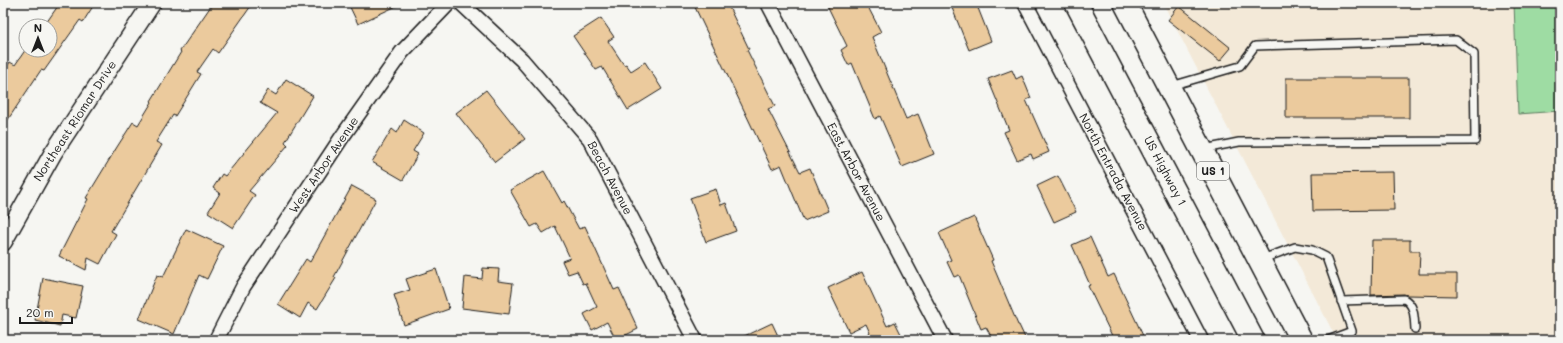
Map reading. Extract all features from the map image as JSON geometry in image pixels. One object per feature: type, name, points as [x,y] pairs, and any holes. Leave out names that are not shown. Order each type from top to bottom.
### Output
[{"type":"main road","name":"US Highway 1","points":[[1076,3],[1253,340]]},
{"type":"main road","name":"US 1","points":[[1125,3],[1301,340]]},
{"type":"street","name":"Northeast Riomar Drive","points":[[3,242],[53,154],[152,3]]},
{"type":"street","name":"West Arbor Avenue","points":[[216,340],[242,286],[342,137],[402,52],[449,3]]},
{"type":"street","name":"Beach Avenue","points":[[461,3],[522,60],[590,139],[695,340]]},
{"type":"street","name":"East Arbor Avenue","points":[[768,3],[945,340]]},
{"type":"street","name":"North Entrada Avenue","points":[[1025,3],[1201,340]]},
{"type":"lane","points":[[1169,87],[1240,66],[1255,46],[1456,40],[1474,54],[1475,141],[1239,142],[1202,149]]},
{"type":"lane","points":[[1260,260],[1295,247],[1312,250],[1326,257],[1352,331],[1328,340]]},
{"type":"lane","points":[[1341,301],[1404,299],[1409,302],[1413,308],[1415,329]]},
{"type":"shaded area","points":[[1163,3],[1514,3],[1518,113],[1560,111],[1560,340],[1337,340]]},
{"type":"green space","points":[[1514,3],[1560,3],[1560,111],[1518,114]]},
{"type":"building","points":[[60,3],[95,3],[83,22],[80,20],[58,51],[58,18],[50,18]]},
{"type":"building","points":[[213,3],[253,3],[218,53],[213,49],[197,72],[201,74],[175,116],[173,115],[156,142],[162,145],[111,231],[116,234],[100,264],[88,258],[86,270],[59,256],[88,199],[86,198],[117,147],[133,122],[138,125],[181,52],[180,51]]},
{"type":"building","points":[[348,3],[403,3],[358,24]]},
{"type":"building","points":[[693,3],[727,3],[749,49],[747,50],[775,106],[768,109],[800,172],[810,168],[828,211],[804,221],[781,165],[772,169]]},
{"type":"building","points":[[826,3],[866,3],[881,32],[872,37],[906,119],[918,114],[934,154],[902,167],[880,116],[875,119],[852,63],[848,65],[841,50],[847,46]]},
{"type":"building","points":[[950,3],[976,3],[991,41],[969,50]]},
{"type":"building","points":[[1179,6],[1231,48],[1220,61],[1168,20]]},
{"type":"building","points":[[601,18],[614,37],[608,41],[624,65],[626,64],[631,71],[645,62],[662,89],[628,110],[602,67],[596,70],[573,36]]},
{"type":"building","points":[[20,58],[53,58],[44,71],[41,70],[3,127],[3,72],[10,62],[15,65]]},
{"type":"building","points":[[1012,70],[1016,79],[1022,76],[1031,98],[1026,100],[1049,152],[1033,159],[1031,154],[1017,160],[1004,132],[1009,130],[988,79]]},
{"type":"building","points":[[1286,78],[1409,78],[1409,118],[1286,118]]},
{"type":"building","points":[[286,79],[313,96],[285,142],[288,145],[249,191],[255,195],[233,228],[208,212],[220,193],[213,188],[222,174],[225,176],[277,113],[260,103],[268,90],[276,95]]},
{"type":"building","points":[[486,90],[525,139],[495,162],[456,113]]},
{"type":"building","points":[[404,120],[424,133],[413,151],[418,154],[403,180],[372,162],[392,129],[397,133]]},
{"type":"building","points":[[544,171],[562,203],[564,201],[579,229],[585,226],[614,290],[619,288],[638,329],[616,340],[607,322],[592,330],[584,314],[597,307],[586,283],[583,284],[577,271],[568,274],[562,261],[570,258],[555,226],[543,233],[537,224],[531,227],[510,190]]},
{"type":"building","points":[[1393,172],[1394,210],[1313,211],[1312,173]]},
{"type":"building","points":[[1058,176],[1076,212],[1054,222],[1037,186]]},
{"type":"building","points":[[352,186],[376,199],[334,277],[336,278],[317,309],[308,303],[300,318],[278,304],[306,259],[310,262]]},
{"type":"building","points":[[716,189],[721,205],[726,203],[736,231],[706,242],[690,198]]},
{"type":"building","points":[[974,217],[993,260],[991,261],[1018,325],[1026,340],[987,340],[992,338],[986,327],[981,329],[959,275],[954,277],[947,262],[951,260],[939,233]]},
{"type":"building","points":[[186,229],[223,246],[207,279],[199,275],[174,334],[139,319],[157,275],[163,277]]},
{"type":"building","points":[[1090,237],[1108,277],[1114,274],[1145,340],[1114,340],[1088,286],[1090,285],[1072,245]]},
{"type":"building","points":[[1372,240],[1410,240],[1410,251],[1420,251],[1419,274],[1457,274],[1457,296],[1404,294],[1371,295]]},
{"type":"building","points":[[483,268],[499,269],[498,281],[513,283],[509,314],[462,308],[465,277],[482,279]]},
{"type":"building","points":[[436,269],[449,309],[404,325],[394,295],[410,290],[406,279]]},
{"type":"building","points":[[862,272],[887,326],[895,322],[904,340],[856,340],[870,333],[866,324],[849,332],[828,288]]},
{"type":"building","points":[[43,278],[83,286],[76,318],[62,315],[60,326],[35,320]]},
{"type":"building","points":[[772,323],[780,340],[736,340]]}]
